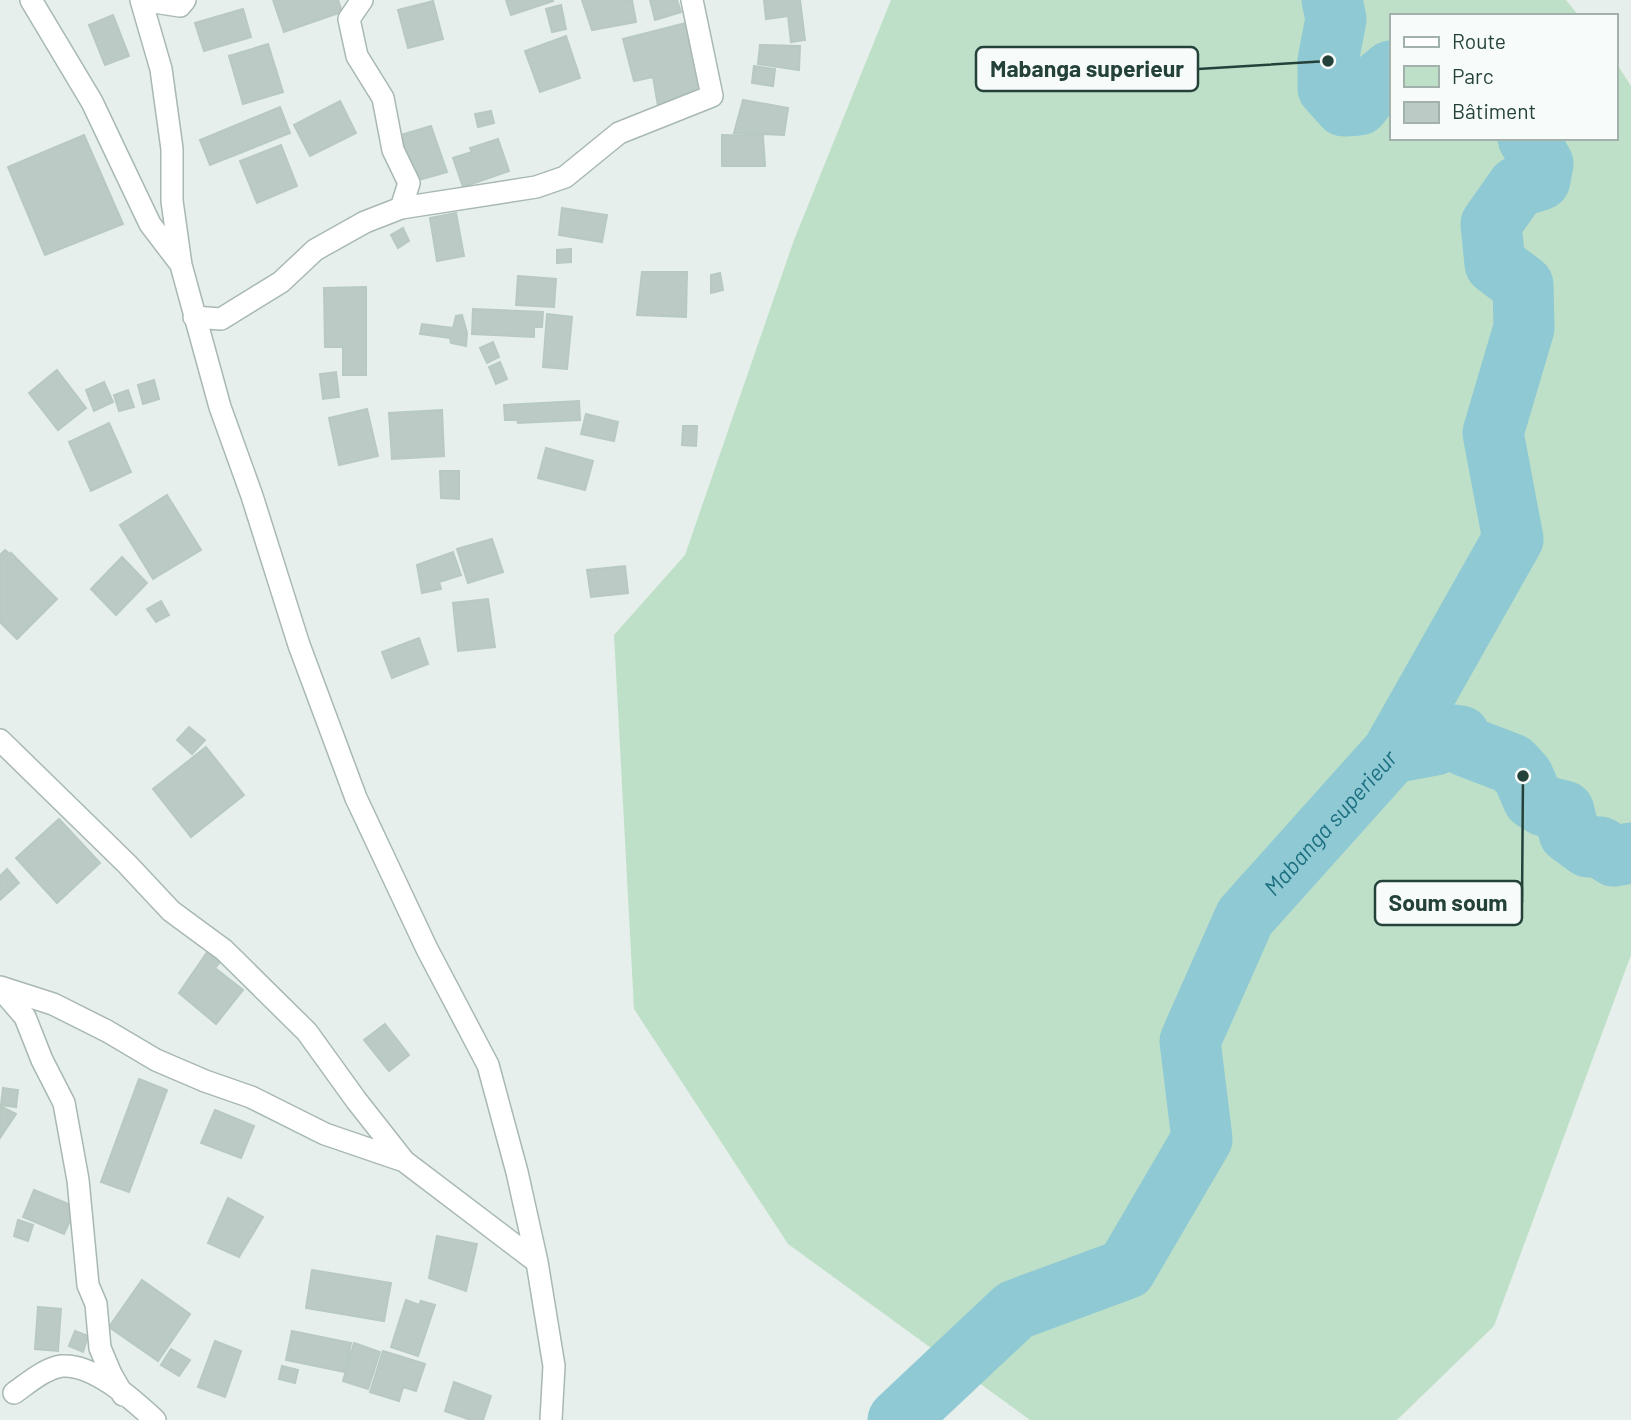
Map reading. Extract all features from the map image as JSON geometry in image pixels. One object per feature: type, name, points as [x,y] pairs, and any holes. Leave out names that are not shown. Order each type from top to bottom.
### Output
[{"type":"street","points":[[31,0],[92,102],[150,224],[181,265]]},
{"type":"street","points":[[185,0],[180,6],[141,0],[161,69],[172,149],[172,201],[181,265],[194,317],[220,407],[252,496],[299,645],[356,798],[427,949],[488,1065],[517,1172],[537,1262],[554,1366],[551,1420]]},
{"type":"street","points":[[362,0],[349,19],[357,56],[383,98],[393,150],[409,183],[401,208]]},
{"type":"street","points":[[194,317],[221,319],[281,282],[315,250],[365,222],[401,208],[536,187],[565,177],[619,133],[712,96],[692,0]]},
{"type":"street","points":[[0,740],[127,864],[171,911],[224,950],[307,1032],[404,1161],[537,1262]]},
{"type":"street","points":[[0,987],[53,1004],[156,1060],[251,1097],[325,1135],[404,1161]]},
{"type":"street","points":[[0,987],[26,1017],[42,1060],[64,1104],[78,1180],[88,1285],[96,1304],[100,1348],[123,1395]]},
{"type":"street","points":[[14,1393],[38,1376],[60,1366],[85,1369],[104,1379],[155,1420]]},
{"type":"green space","points":[[891,0],[1566,0],[1577,14],[1390,14],[1390,140],[1617,140],[1617,64],[1631,86],[1631,955],[1494,1326],[1397,1420],[1030,1420],[788,1244],[634,1009],[614,635],[685,555],[794,240]]},
{"type":"building","points":[[273,0],[338,0],[342,12],[284,32]]},
{"type":"building","points":[[506,0],[552,0],[553,1],[511,15]]},
{"type":"building","points":[[582,0],[632,0],[636,22],[592,30]]},
{"type":"building","points":[[650,0],[677,0],[681,12],[655,20]]},
{"type":"building","points":[[764,0],[800,0],[805,40],[791,42],[788,16],[766,19]]},
{"type":"building","points":[[433,1],[443,39],[408,48],[398,10]]},
{"type":"building","points":[[561,5],[566,29],[552,32],[546,9]]},
{"type":"building","points":[[243,9],[251,37],[204,51],[195,23]]},
{"type":"building","points":[[113,15],[129,56],[105,65],[89,25]]},
{"type":"building","points":[[686,23],[706,94],[658,106],[653,77],[634,81],[623,39]]},
{"type":"building","points":[[566,36],[580,78],[540,92],[525,51]]},
{"type":"building","points":[[268,44],[283,92],[243,104],[229,56]]},
{"type":"building","points":[[760,45],[800,46],[799,70],[758,64]]},
{"type":"building","points":[[754,66],[775,69],[773,86],[752,83]]},
{"type":"building","points":[[743,100],[788,108],[784,135],[734,133]]},
{"type":"building","points":[[340,101],[356,133],[310,156],[294,125]]},
{"type":"building","points":[[280,107],[290,133],[210,165],[200,140]]},
{"type":"building","points":[[491,111],[494,123],[478,127],[475,114]]},
{"type":"building","points":[[431,126],[447,172],[415,181],[401,135]]},
{"type":"building","points":[[84,135],[123,224],[45,255],[8,167]]},
{"type":"building","points":[[722,135],[763,136],[765,166],[722,166]]},
{"type":"building","points":[[498,139],[509,171],[463,187],[453,158],[472,152],[470,148]]},
{"type":"building","points":[[281,145],[297,186],[257,203],[240,161]]},
{"type":"building","points":[[562,208],[607,215],[602,242],[559,235]]},
{"type":"building","points":[[456,213],[464,256],[437,261],[430,218]]},
{"type":"building","points":[[403,228],[409,241],[398,248],[391,235]]},
{"type":"building","points":[[571,249],[571,262],[557,263],[557,250]]},
{"type":"building","points":[[642,272],[687,272],[686,317],[637,315]]},
{"type":"building","points":[[720,273],[723,290],[711,293],[711,275]]},
{"type":"building","points":[[518,276],[556,279],[554,307],[516,305]]},
{"type":"building","points":[[366,287],[366,375],[343,375],[343,347],[325,347],[324,288]]},
{"type":"building","points":[[473,309],[543,312],[542,327],[534,327],[534,337],[472,334]]},
{"type":"building","points":[[547,314],[572,317],[567,369],[543,367]]},
{"type":"building","points":[[462,315],[467,333],[466,346],[451,343],[450,338],[420,334],[422,324],[453,328],[456,316]]},
{"type":"building","points":[[493,342],[499,357],[487,363],[480,348]]},
{"type":"building","points":[[500,362],[507,379],[496,384],[489,367]]},
{"type":"building","points":[[57,370],[86,408],[58,430],[29,393]]},
{"type":"building","points":[[336,372],[339,397],[323,399],[320,374]]},
{"type":"building","points":[[154,380],[159,399],[143,404],[138,385]]},
{"type":"building","points":[[104,382],[113,402],[94,411],[86,390]]},
{"type":"building","points":[[128,390],[134,407],[119,411],[114,395]]},
{"type":"building","points":[[579,401],[580,420],[518,423],[517,420],[505,420],[504,405]]},
{"type":"building","points":[[367,409],[378,456],[339,465],[329,418]]},
{"type":"building","points":[[442,410],[444,456],[392,459],[389,413]]},
{"type":"building","points":[[586,414],[618,422],[614,441],[581,434]]},
{"type":"building","points":[[109,423],[131,472],[91,491],[69,442]]},
{"type":"building","points":[[683,426],[697,426],[696,446],[682,445]]},
{"type":"building","points":[[546,448],[593,461],[585,490],[538,478]]},
{"type":"building","points":[[440,471],[459,471],[459,499],[441,498]]},
{"type":"building","points":[[167,495],[201,550],[153,579],[120,525]]},
{"type":"building","points":[[492,539],[503,572],[468,583],[457,549]]},
{"type":"building","points":[[5,550],[57,599],[17,639],[0,622],[0,555]]},
{"type":"building","points":[[453,552],[461,575],[439,582],[441,589],[422,593],[417,565]]},
{"type":"building","points":[[122,557],[147,583],[116,615],[91,589]]},
{"type":"building","points":[[625,566],[628,593],[591,597],[587,570]]},
{"type":"building","points":[[488,599],[495,647],[458,651],[453,603]]},
{"type":"building","points":[[161,601],[169,615],[156,622],[147,609]]},
{"type":"building","points":[[419,638],[428,664],[392,678],[382,652]]},
{"type":"building","points":[[189,727],[205,740],[192,754],[177,740]]},
{"type":"building","points":[[206,747],[244,795],[191,837],[153,789]]},
{"type":"building","points":[[59,819],[100,863],[57,903],[16,858]]},
{"type":"building","points":[[7,869],[19,883],[0,900],[0,876]]},
{"type":"building","points":[[208,951],[221,961],[215,968],[243,990],[216,1024],[179,993]]},
{"type":"building","points":[[385,1024],[409,1055],[389,1071],[364,1040]]},
{"type":"building","points":[[139,1079],[167,1090],[129,1192],[101,1182]]},
{"type":"building","points":[[3,1088],[18,1090],[16,1107],[1,1105]]},
{"type":"building","points":[[0,1106],[16,1114],[0,1138]]},
{"type":"building","points":[[215,1110],[254,1126],[241,1158],[201,1143]]},
{"type":"building","points":[[34,1190],[76,1207],[64,1234],[23,1217]]},
{"type":"building","points":[[228,1198],[263,1217],[239,1257],[208,1243]]},
{"type":"building","points":[[18,1220],[33,1225],[28,1241],[14,1236]]},
{"type":"building","points":[[437,1236],[477,1244],[466,1291],[429,1278]]},
{"type":"building","points":[[312,1270],[391,1283],[384,1321],[306,1308]]},
{"type":"building","points":[[142,1280],[190,1314],[158,1361],[109,1327]]},
{"type":"building","points":[[406,1300],[419,1305],[421,1301],[435,1305],[418,1356],[391,1347]]},
{"type":"building","points":[[38,1307],[61,1309],[58,1351],[35,1349]]},
{"type":"building","points":[[75,1331],[88,1336],[83,1352],[69,1346]]},
{"type":"building","points":[[292,1331],[351,1343],[345,1372],[286,1360]]},
{"type":"building","points":[[215,1341],[241,1351],[225,1397],[198,1387]]},
{"type":"building","points":[[354,1343],[380,1352],[368,1389],[343,1381]]},
{"type":"building","points":[[171,1349],[190,1360],[179,1376],[161,1365]]},
{"type":"building","points":[[383,1351],[425,1364],[416,1391],[403,1387],[399,1401],[370,1392]]},
{"type":"building","points":[[282,1366],[298,1370],[295,1383],[279,1379]]},
{"type":"building","points":[[454,1382],[491,1396],[483,1420],[471,1420],[445,1411]]},
{"type":"waterway","name":"Mabanga superieur","points":[[1332,0],[1336,19],[1328,61],[1328,88],[1344,106],[1359,105],[1374,85],[1390,72]]},
{"type":"waterway","name":"Mabanga superieur","points":[[898,1420],[1015,1310],[1126,1269],[1202,1139],[1190,1041],[1245,917],[1392,753],[1513,539],[1493,433],[1524,328],[1523,285],[1495,264],[1491,224],[1517,187],[1540,180],[1543,164],[1529,140]]},
{"type":"waterway","points":[[1392,753],[1435,745],[1453,735],[1460,736],[1465,746],[1512,764],[1523,776],[1533,799],[1544,806],[1564,811],[1569,833],[1588,847],[1600,847],[1614,856],[1631,853]]},
{"type":"place","name":"Mabanga superieur","points":[[1328,61]]},
{"type":"place","name":"Soum soum","points":[[1523,776]]}]
